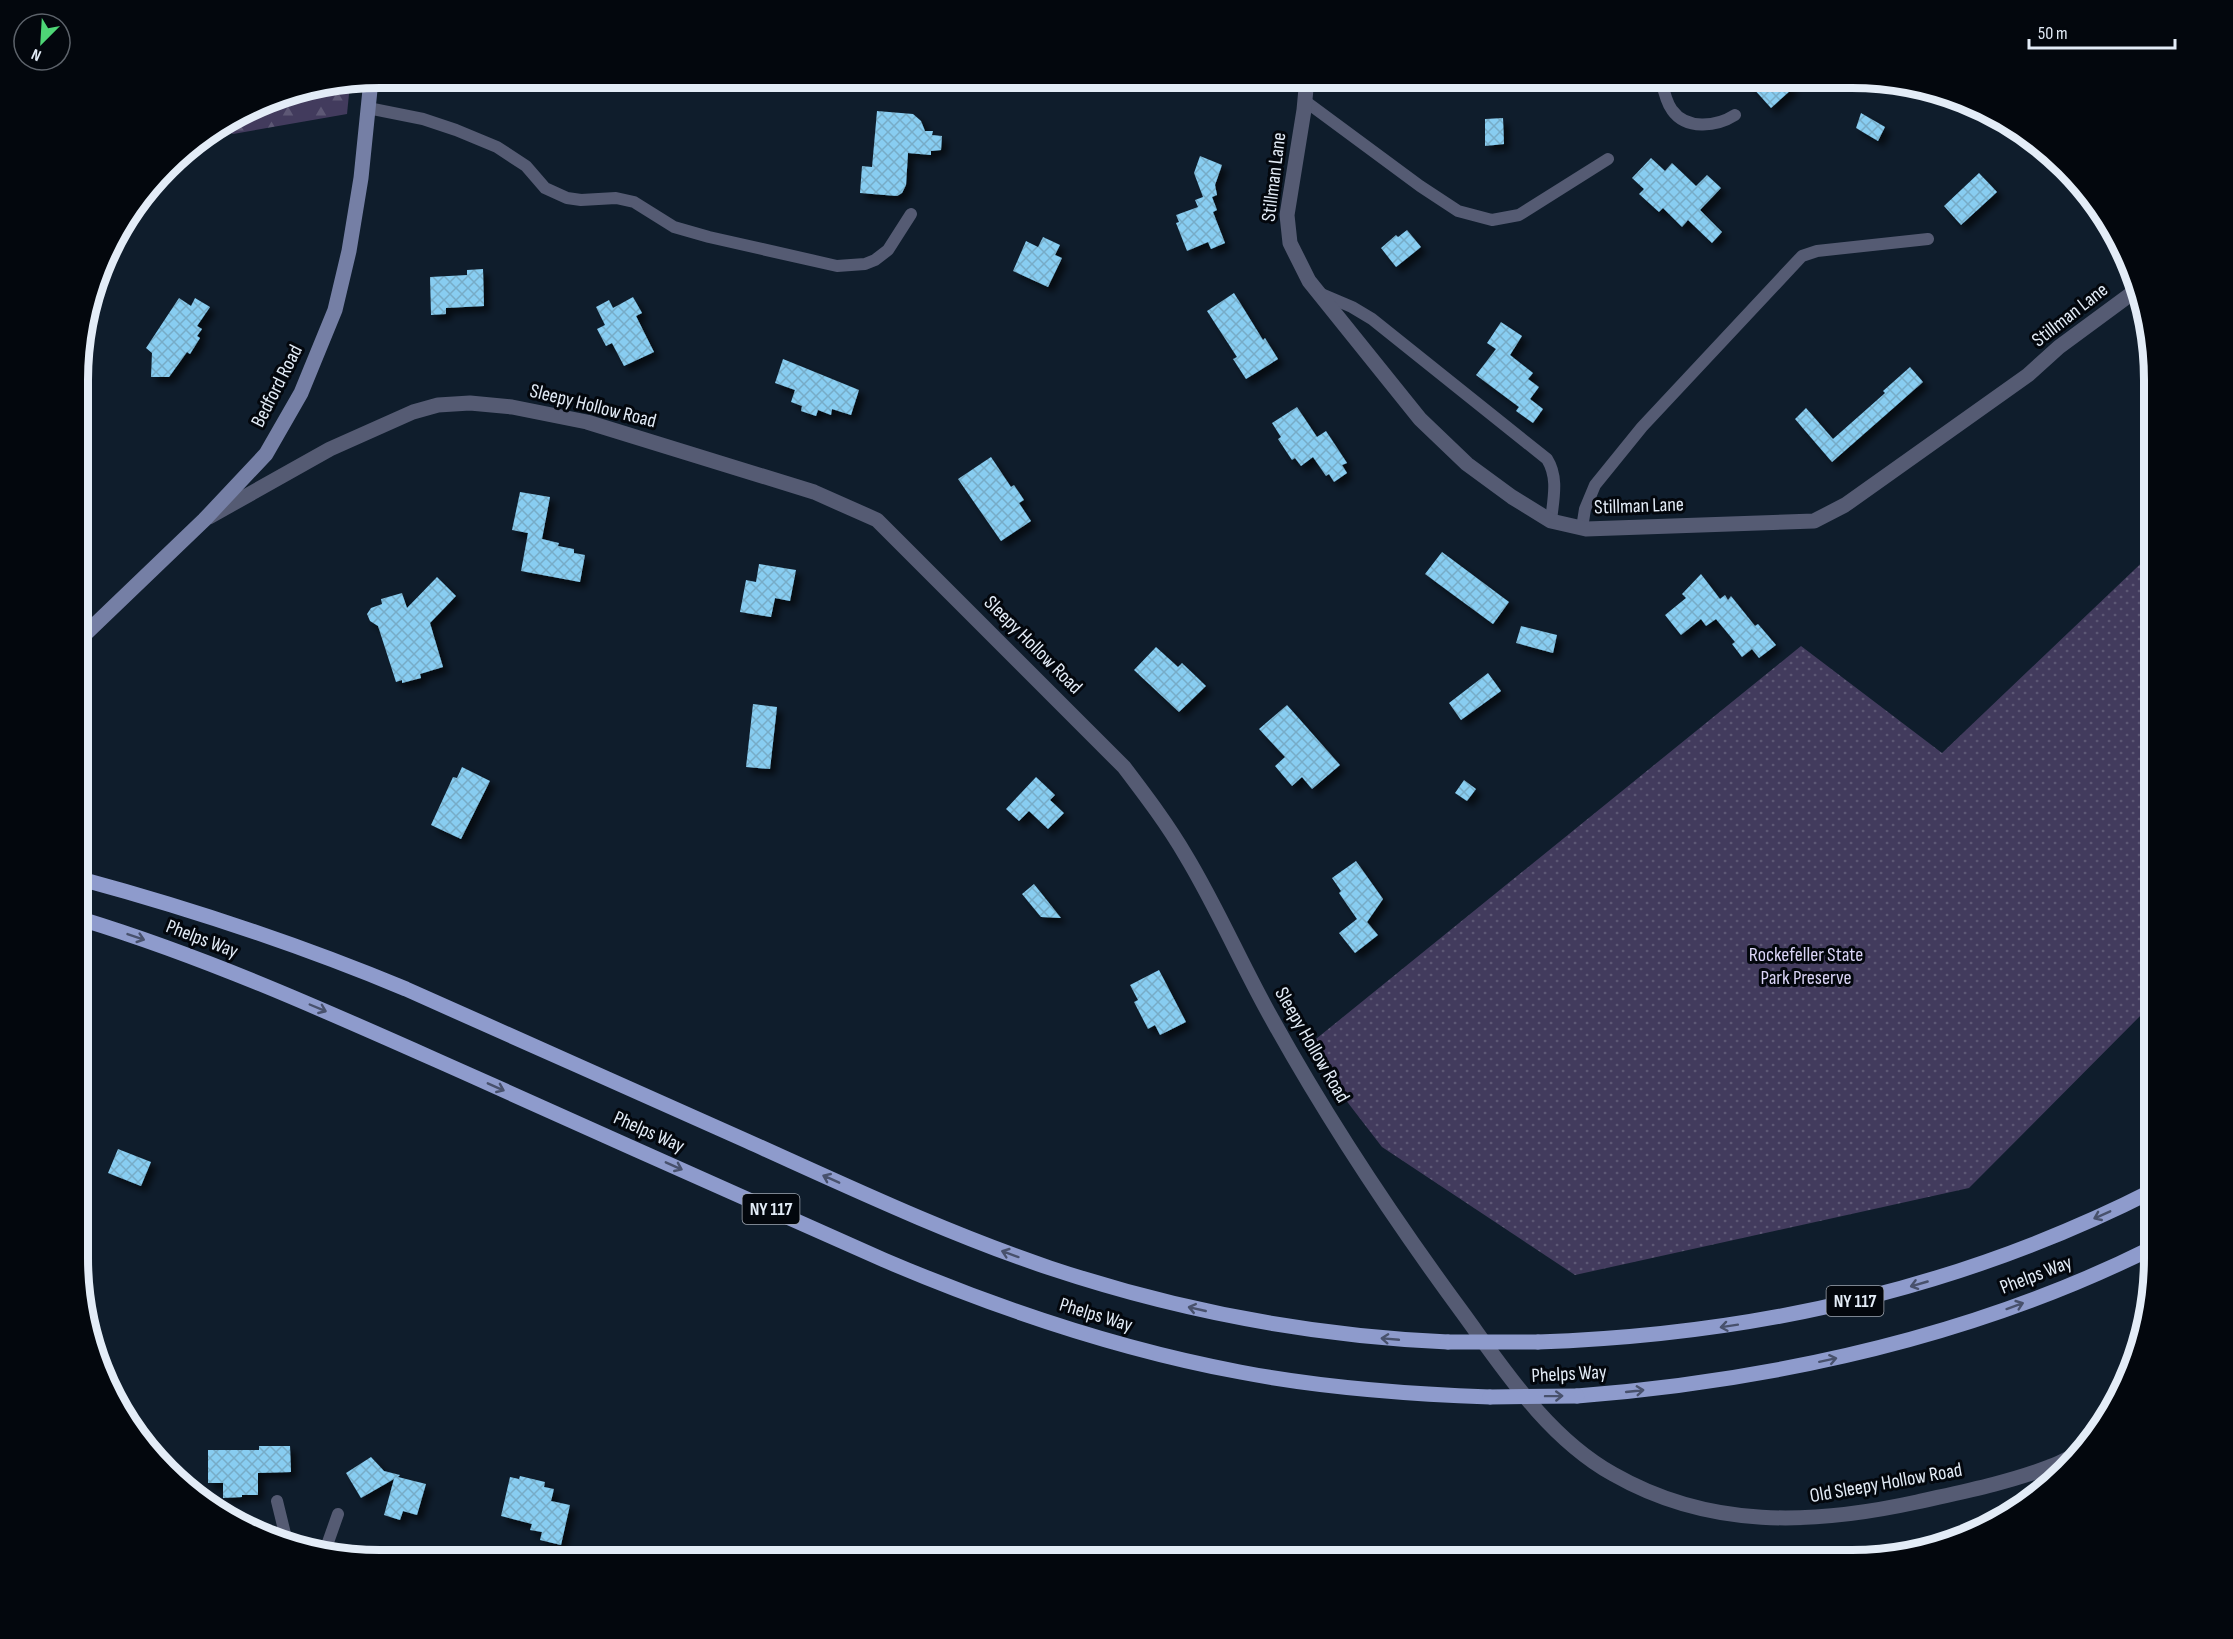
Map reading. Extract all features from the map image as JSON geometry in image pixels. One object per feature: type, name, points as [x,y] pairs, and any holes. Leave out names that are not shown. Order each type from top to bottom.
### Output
[{"type":"main road","name":"Bedford Road","points":[[88,628],[204,520],[266,454],[301,393],[335,310],[349,251],[361,178],[370,89]]},
{"type":"main road","name":"Phelps Way","points":[[88,881],[204,914],[339,961],[905,1212],[1048,1268],[1148,1298],[1250,1320],[1352,1336],[1448,1342],[1624,1339],[1725,1327],[1787,1316],[1881,1294],[1951,1274],[2028,1247],[2144,1195]]},
{"type":"main road","name":"Phelps Way","points":[[88,921],[188,955],[254,981],[884,1260],[972,1296],[1135,1348],[1241,1372],[1346,1388],[1490,1397],[1577,1396],[1732,1379],[1784,1370],[1893,1344],[1974,1320],[2096,1275],[2144,1252]]},
{"type":"street","name":"Stillman Lane","points":[[1306,89],[1287,216],[1290,243],[1309,281],[1420,419],[1467,464],[1512,497],[1551,521],[1581,528],[1815,521],[1845,505],[2028,375],[2059,347],[2131,294]]},
{"type":"street","name":"Sleepy Hollow Road","points":[[204,520],[330,449],[413,412],[438,405],[470,403],[512,407],[587,422],[814,492],[877,520],[1124,767],[1153,805],[1187,858],[1271,1017],[1338,1132],[1436,1277],[1497,1362],[1538,1411]]},
{"type":"street","name":"Old Sleepy Hollow Road","points":[[1538,1411],[1583,1454],[1610,1473],[1670,1501],[1739,1516],[1810,1519],[1847,1516],[2048,1476]]},
{"type":"lane","points":[[1664,89],[1671,109],[1682,121],[1705,125],[1724,122],[1735,115]]},
{"type":"lane","points":[[1305,101],[1420,186],[1458,211],[1492,220],[1520,215],[1608,159]]},
{"type":"lane","points":[[368,108],[423,119],[497,147],[526,166],[545,188],[567,198],[581,200],[616,198],[634,202],[675,227],[837,266],[865,264],[875,260],[888,250],[911,214]]},
{"type":"lane","points":[[1581,528],[1585,509],[1595,485],[1642,427],[1802,256],[1817,251],[1928,239]]},
{"type":"lane","points":[[1318,293],[1352,307],[1372,319],[1547,459],[1552,468],[1554,480],[1551,521]]},
{"type":"lane","points":[[278,1501],[285,1534]]},
{"type":"lane","points":[[327,1545],[338,1514]]},
{"type":"green space","points":[[349,90],[347,114],[233,134],[229,132],[287,104],[305,98]]},
{"type":"green space","name":"Rockefeller State Park Preserve","points":[[2144,561],[2144,1012],[1969,1188],[1575,1275],[1382,1147],[1335,1086],[1311,1043],[1801,646],[1942,753]]},
{"type":"building","points":[[1754,89],[1792,89],[1771,108]]},
{"type":"building","points":[[877,111],[913,114],[921,121],[925,131],[933,131],[932,135],[942,136],[941,150],[931,151],[931,155],[908,153],[906,185],[902,193],[897,196],[860,193],[862,166],[872,167]]},
{"type":"building","points":[[1861,113],[1885,127],[1878,141],[1856,128]]},
{"type":"building","points":[[1503,118],[1504,144],[1485,146],[1485,119]]},
{"type":"building","points":[[1200,156],[1222,165],[1215,185],[1217,195],[1212,197],[1217,210],[1213,212],[1225,243],[1211,249],[1208,242],[1187,251],[1176,223],[1179,222],[1176,215],[1198,207],[1195,200],[1203,197],[1194,173]]},
{"type":"building","points":[[1651,158],[1665,171],[1672,163],[1696,186],[1707,175],[1721,188],[1700,210],[1722,232],[1712,243],[1688,220],[1682,227],[1663,208],[1659,212],[1639,194],[1644,189],[1632,178]]},
{"type":"building","points":[[1979,173],[1997,192],[1961,225],[1944,206]]},
{"type":"building","points":[[1407,230],[1421,247],[1396,267],[1381,248],[1396,235],[1398,237]]},
{"type":"building","points":[[1043,237],[1060,245],[1055,255],[1062,258],[1048,287],[1013,271],[1026,241],[1038,247]]},
{"type":"building","points":[[483,269],[484,306],[446,308],[446,314],[431,315],[430,277],[467,275],[467,270]]},
{"type":"building","points":[[1234,293],[1263,340],[1265,338],[1278,359],[1246,379],[1233,359],[1237,357],[1207,311]]},
{"type":"building","points":[[633,297],[642,313],[636,316],[654,352],[624,366],[612,343],[606,346],[597,329],[605,325],[596,307],[609,300],[613,308]]},
{"type":"building","points":[[179,298],[191,306],[195,298],[210,307],[197,326],[202,329],[197,336],[200,338],[190,354],[187,352],[169,377],[151,377],[152,353],[146,348]]},
{"type":"building","points":[[1501,322],[1522,336],[1510,355],[1533,373],[1528,379],[1539,387],[1530,399],[1543,409],[1533,423],[1516,411],[1519,407],[1476,375],[1496,349],[1487,343]]},
{"type":"building","points":[[783,359],[859,390],[851,415],[832,409],[831,415],[818,410],[816,416],[801,411],[802,406],[791,402],[795,390],[775,383]]},
{"type":"building","points":[[1910,367],[1923,382],[1832,462],[1795,419],[1806,408],[1833,439],[1885,393],[1883,391]]},
{"type":"building","points":[[1297,407],[1317,437],[1326,431],[1347,463],[1342,465],[1347,473],[1334,482],[1329,474],[1326,476],[1313,457],[1301,466],[1295,458],[1292,460],[1278,439],[1281,437],[1272,423]]},
{"type":"building","points":[[991,457],[1011,487],[1014,485],[1024,500],[1019,503],[1031,521],[1001,541],[958,479]]},
{"type":"building","points":[[520,492],[550,497],[542,539],[559,543],[558,546],[574,549],[574,553],[585,555],[580,582],[521,571],[528,533],[512,530]]},
{"type":"building","points":[[1442,552],[1509,602],[1493,624],[1425,574]]},
{"type":"building","points":[[759,564],[796,570],[790,601],[775,598],[771,617],[740,612],[746,580],[756,582]]},
{"type":"building","points":[[1701,574],[1720,599],[1725,595],[1728,600],[1731,596],[1755,626],[1758,624],[1776,645],[1759,658],[1752,649],[1742,657],[1732,644],[1735,642],[1716,619],[1706,626],[1701,619],[1681,635],[1665,615],[1686,598],[1682,594]]},
{"type":"building","points":[[437,577],[456,596],[430,623],[443,667],[420,674],[421,678],[402,683],[402,680],[396,682],[378,626],[370,621],[367,614],[371,608],[382,604],[381,599],[402,593],[407,608]]},
{"type":"building","points":[[1521,626],[1557,635],[1553,653],[1516,643]]},
{"type":"building","points":[[1156,647],[1178,667],[1182,663],[1206,686],[1179,712],[1134,670]]},
{"type":"building","points":[[1488,673],[1501,691],[1461,720],[1449,703]]},
{"type":"building","points":[[753,704],[777,707],[770,769],[746,767]]},
{"type":"building","points":[[1287,705],[1340,765],[1312,789],[1302,777],[1292,786],[1275,766],[1285,757],[1259,729]]},
{"type":"building","points":[[462,767],[490,781],[461,839],[431,825],[453,777],[457,778]]},
{"type":"building","points":[[1036,777],[1055,795],[1050,800],[1064,813],[1048,829],[1029,811],[1019,821],[1006,809]]},
{"type":"building","points":[[1464,780],[1476,789],[1467,801],[1455,793]]},
{"type":"building","points":[[1356,861],[1383,899],[1367,922],[1378,935],[1355,953],[1339,933],[1357,919],[1339,893],[1341,891],[1332,878]]},
{"type":"building","points":[[1034,884],[1061,918],[1041,917],[1022,894]]},
{"type":"building","points":[[1159,970],[1186,1022],[1160,1035],[1155,1025],[1148,1029],[1134,1002],[1138,1000],[1130,985]]},
{"type":"building","points":[[118,1149],[151,1162],[141,1186],[108,1173]]},
{"type":"building","points":[[259,1446],[290,1446],[291,1472],[258,1473],[258,1495],[223,1498],[223,1483],[208,1483],[208,1450],[259,1450]]},
{"type":"building","points":[[371,1457],[384,1471],[426,1484],[417,1515],[403,1511],[400,1520],[384,1515],[394,1479],[361,1498],[346,1473]]},
{"type":"building","points":[[520,1476],[545,1482],[544,1487],[554,1489],[551,1501],[570,1505],[561,1545],[540,1540],[542,1532],[530,1530],[532,1524],[501,1516],[510,1477],[519,1479]]}]
